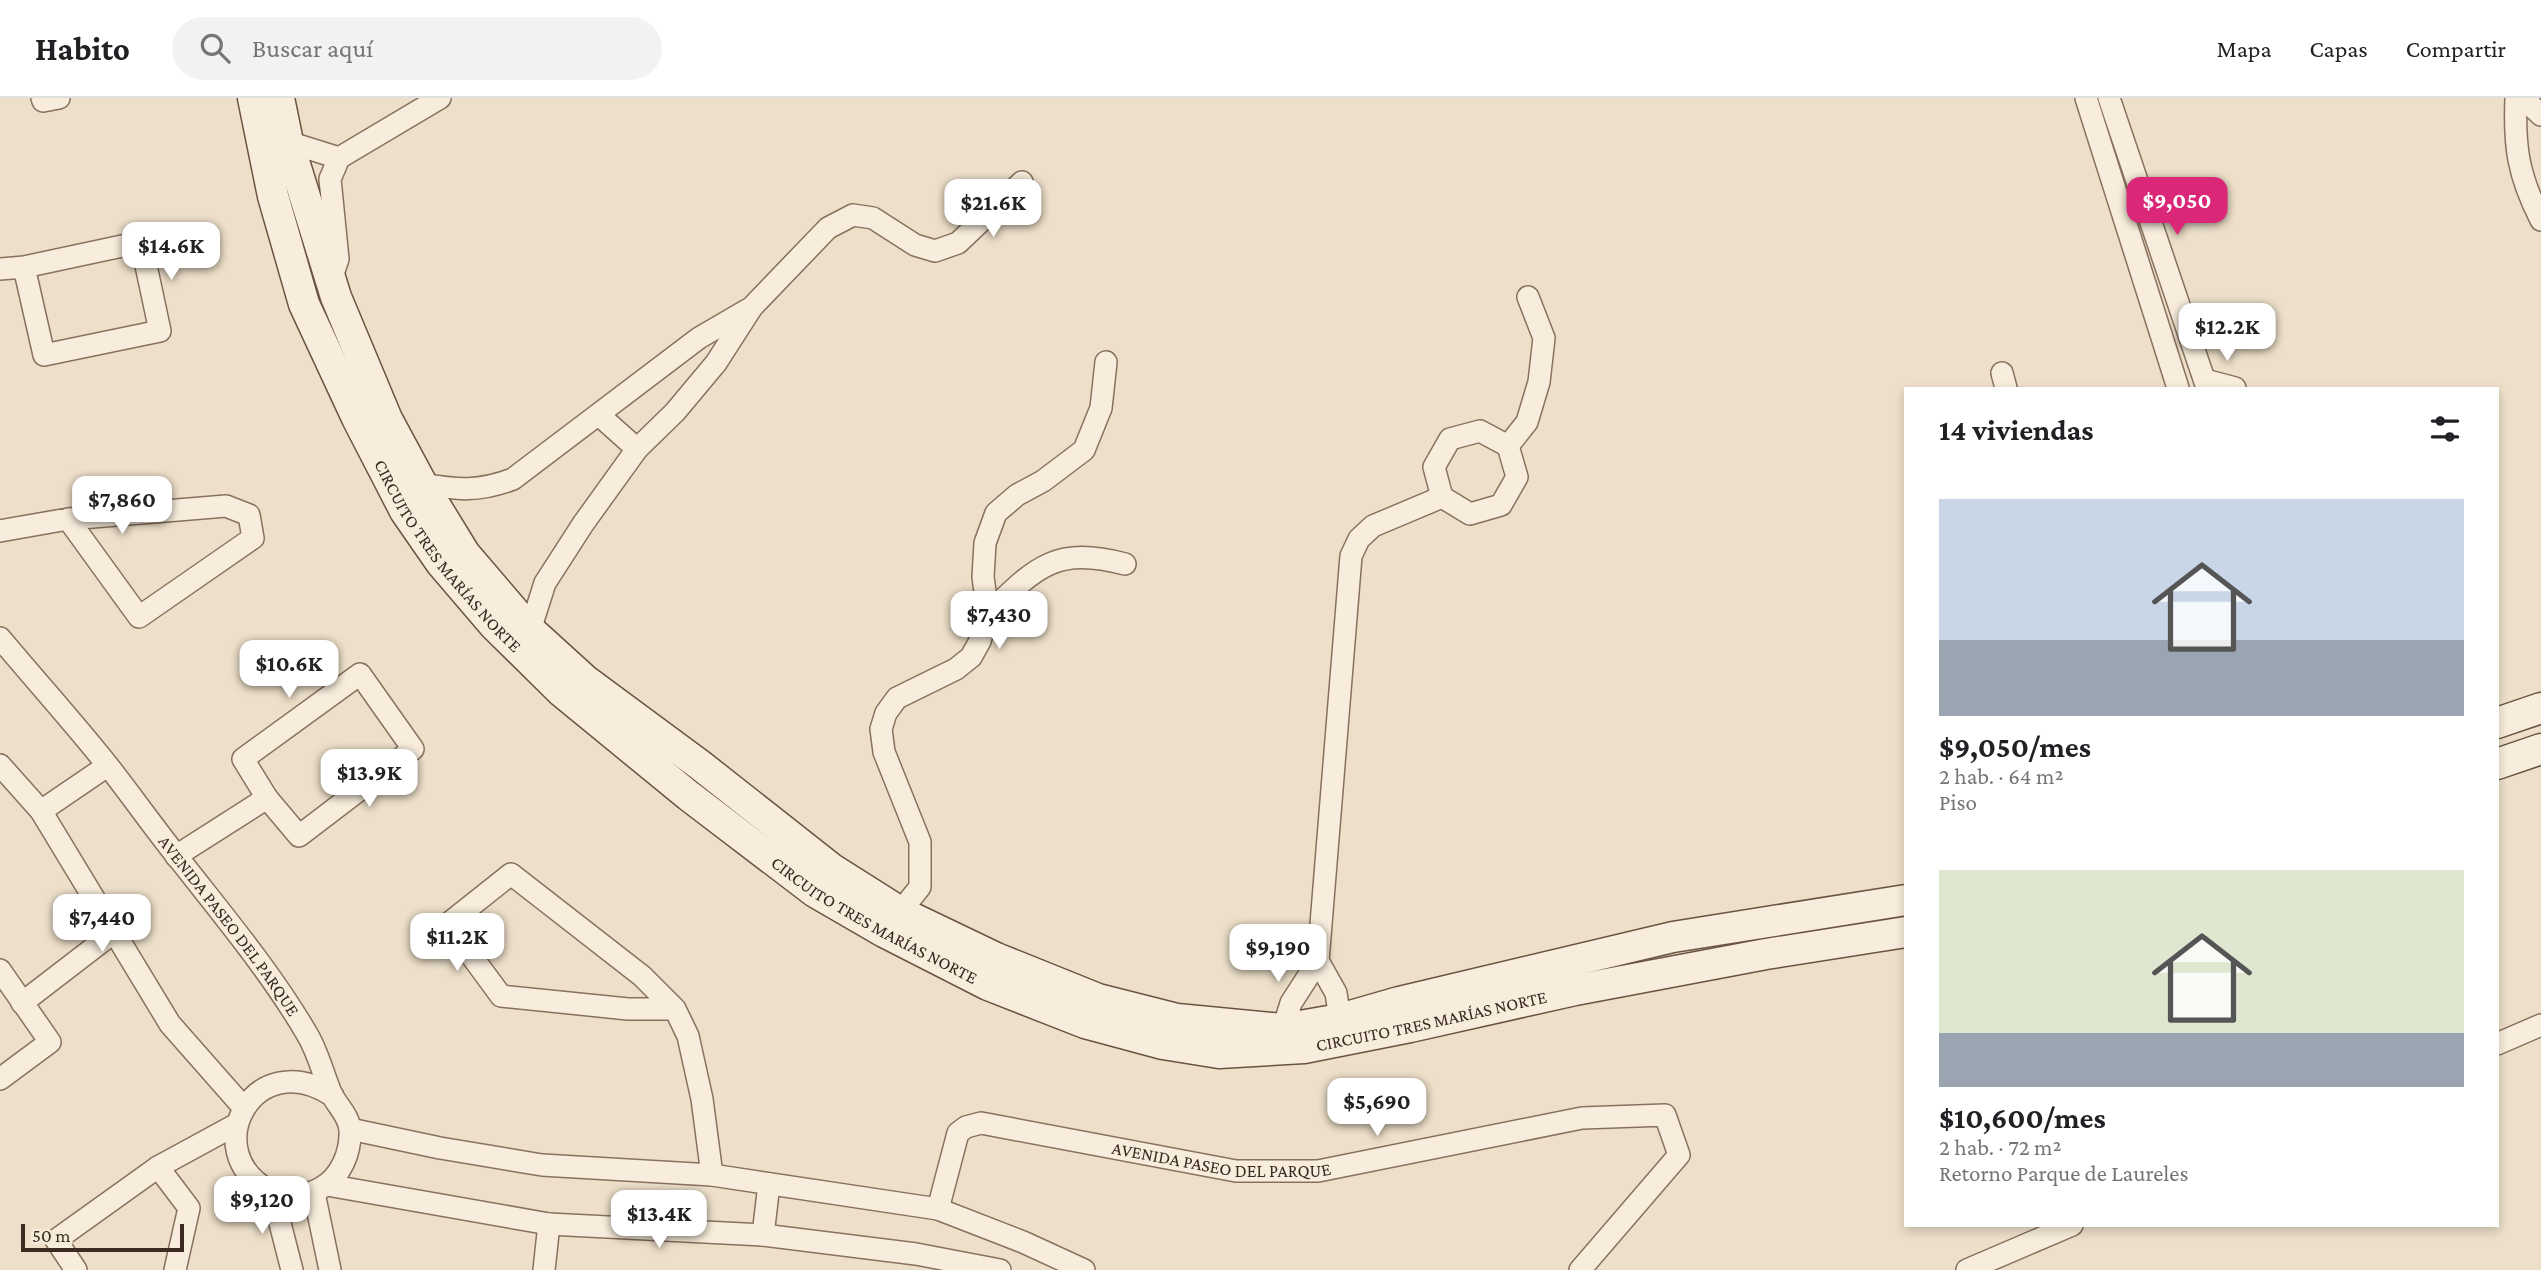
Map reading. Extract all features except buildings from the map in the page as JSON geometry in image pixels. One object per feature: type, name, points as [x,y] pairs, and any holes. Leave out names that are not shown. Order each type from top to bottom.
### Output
[{"type":"street","points":[[42,98],[43,101],[59,98]]},
{"type":"street","name":"CIRCUITO TRES MARÍAS NORTE","points":[[253,98],[273,195],[304,304],[357,418],[405,511],[441,563],[494,625],[562,692],[689,796],[824,880],[900,912],[996,958],[1098,999],[1177,1019],[1283,1029],[1340,1019],[1399,1002],[1674,937],[1904,900]]},
{"type":"street","name":"CIRCUITO TRES MARÍAS NORTE","points":[[279,98],[288,142],[333,289],[387,419],[422,484],[465,554],[530,630],[585,680],[700,765],[884,932],[988,985],[1085,1023],[1163,1044],[1219,1053],[1304,1048],[1589,987],[1766,954],[1904,932]]},
{"type":"street","points":[[304,304],[333,289],[338,259],[330,179],[339,158],[440,98]]},
{"type":"street","points":[[2086,98],[2175,379],[2203,376],[2232,387]]},
{"type":"street","points":[[2109,98],[2203,376]]},
{"type":"street","points":[[2516,98],[2514,137],[2524,184],[2541,220]]},
{"type":"street","points":[[2523,98],[2541,115]]},
{"type":"street","points":[[288,142],[339,158]]},
{"type":"street","points":[[530,630],[545,583],[636,449],[675,412],[716,363],[752,307],[828,228],[853,215],[873,218],[915,245],[935,251],[958,243],[1022,182]]},
{"type":"street","points":[[0,269],[24,267],[141,242],[160,331],[44,355],[24,267]]},
{"type":"street","points":[[1508,446],[1527,422],[1539,382],[1544,338],[1528,297]]},
{"type":"street","points":[[422,484],[461,491],[491,488],[513,480],[699,338],[752,307]]},
{"type":"street","points":[[989,614],[983,578],[985,543],[996,513],[1017,495],[1042,481],[1084,450],[1101,408],[1106,362]]},
{"type":"street","points":[[599,415],[636,449]]},
{"type":"street","points":[[1480,430],[1508,446],[1517,477],[1501,505],[1470,514],[1442,497],[1434,467],[1450,439],[1480,430]]},
{"type":"street","points":[[1283,1029],[1292,1003],[1318,961],[1351,556],[1359,539],[1373,526],[1442,497]]},
{"type":"street","points":[[0,531],[68,519],[226,506],[249,516],[253,538],[139,617],[68,519]]},
{"type":"street","points":[[900,912],[920,887],[920,842],[884,752],[881,729],[886,713],[897,698],[956,669],[971,657],[980,641],[989,614],[1027,576],[1061,558],[1097,556],[1125,564]]},
{"type":"street","name":"AVENIDA PASEO DEL PARQUE","points":[[0,638],[107,766],[253,953],[309,1036],[333,1096]]},
{"type":"street","points":[[360,674],[413,749],[299,836],[267,797],[243,759],[360,674]]},
{"type":"street","points":[[2499,722],[2541,708]]},
{"type":"street","points":[[2499,763],[2541,749]]},
{"type":"street","points":[[0,765],[41,811],[170,1024],[240,1116],[237,1152],[250,1176],[272,1192],[293,1196],[320,1189],[550,1224],[763,1235],[916,1254],[1000,1270]]},
{"type":"street","points":[[41,811],[107,766]]},
{"type":"street","points":[[176,856],[267,797]]},
{"type":"street","points":[[675,1009],[628,1009],[501,996],[448,924],[511,874],[642,976],[675,1009],[688,1036],[702,1099],[712,1175]]},
{"type":"street","points":[[22,1003],[113,933]]},
{"type":"street","points":[[1318,961],[1336,993],[1340,1019]]},
{"type":"street","points":[[0,970],[50,1042],[0,1079]]},
{"type":"street","points":[[2499,1043],[2541,1025]]},
{"type":"street","points":[[76,1270],[56,1240],[158,1167],[240,1116],[263,1088],[290,1080],[317,1086],[333,1096],[344,1111],[350,1129],[346,1160],[320,1189],[330,1270]]},
{"type":"street","name":"AVENIDA PASEO DEL PARQUE","points":[[938,1209],[958,1133],[966,1127],[981,1123],[1236,1171],[1318,1171],[1582,1118],[1665,1115],[1679,1155],[1580,1270]]},
{"type":"street","points":[[350,1129],[542,1165],[712,1175],[938,1209],[1023,1242],[1084,1270]]},
{"type":"street","points":[[158,1167],[189,1208],[175,1270]]},
{"type":"street","points":[[763,1235],[769,1184]]},
{"type":"street","points":[[272,1192],[292,1270]]},
{"type":"street","points":[[544,1270],[550,1224]]},
{"type":"street","points":[[1966,1270],[2067,1227]]}]
